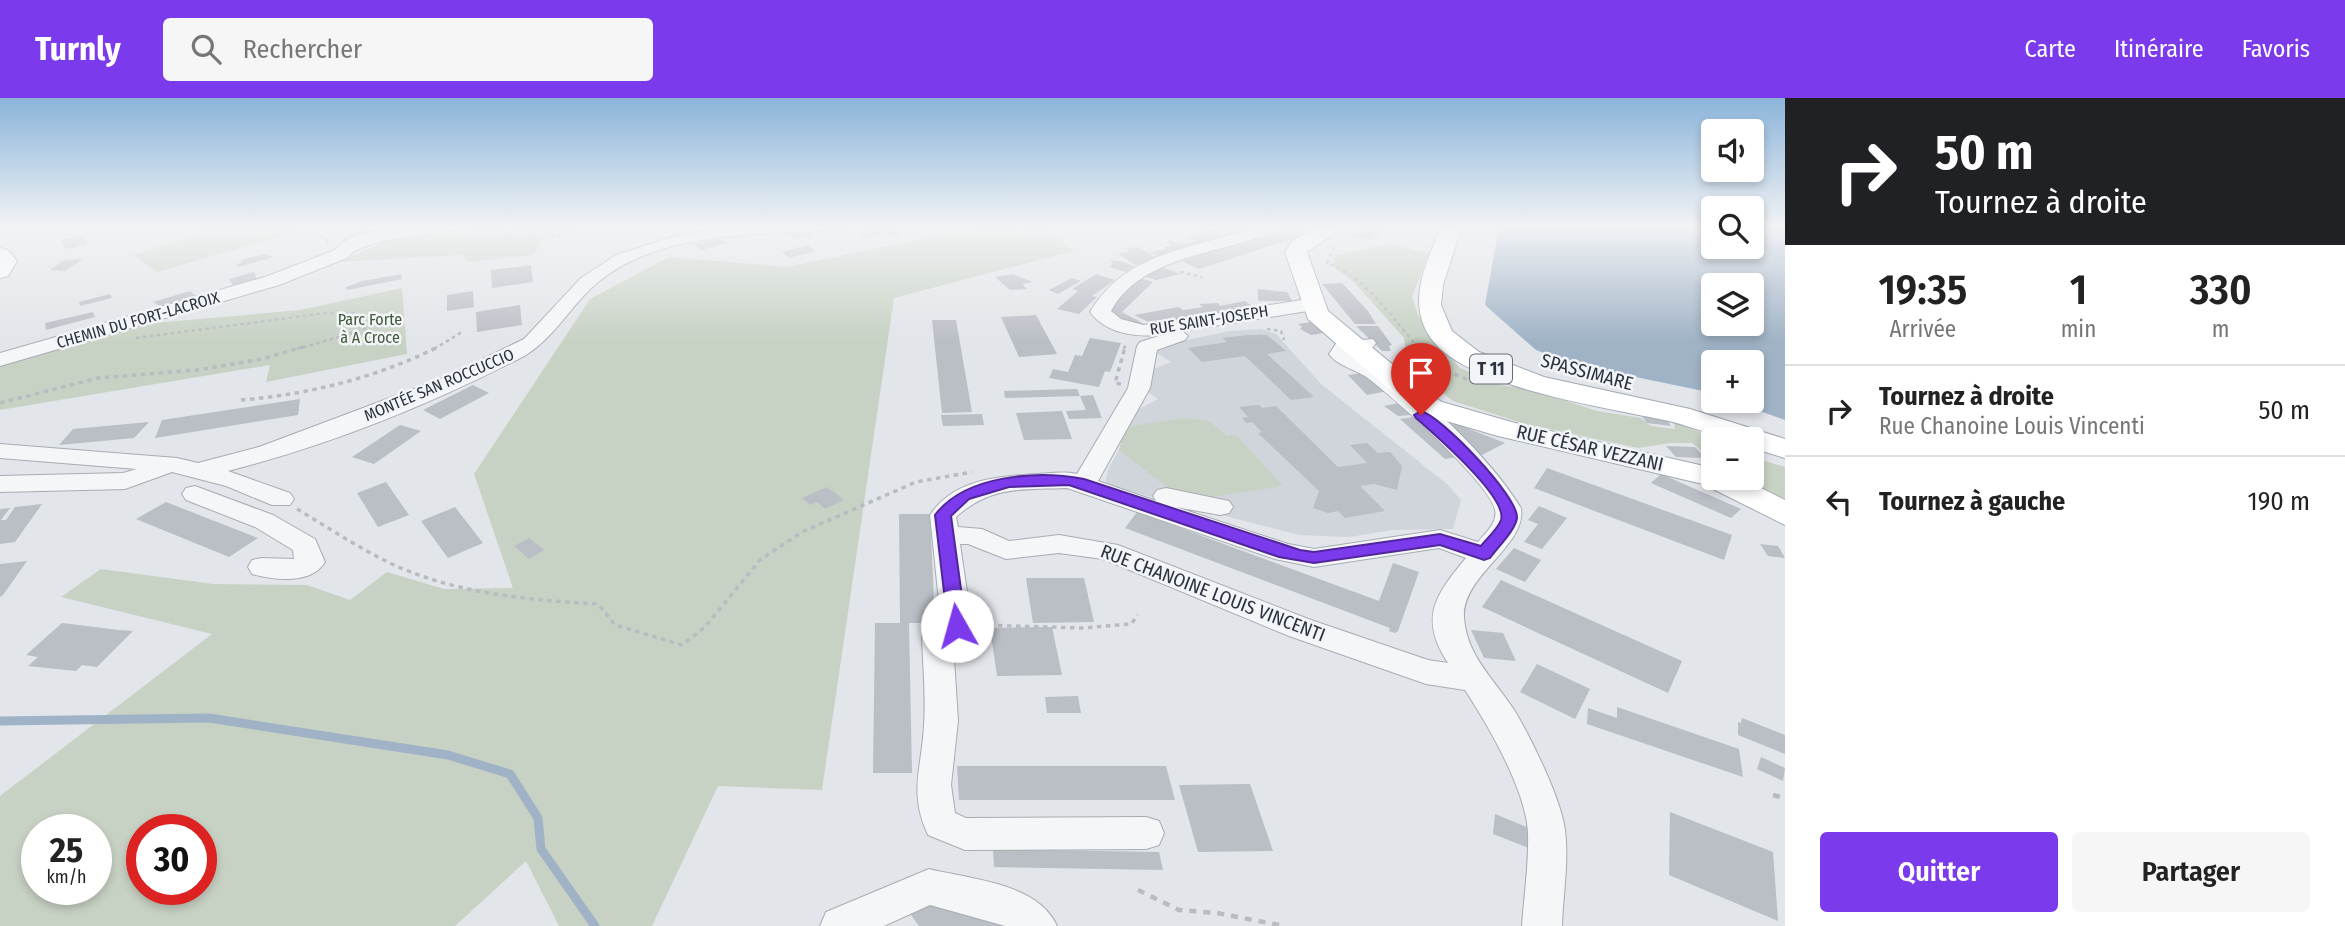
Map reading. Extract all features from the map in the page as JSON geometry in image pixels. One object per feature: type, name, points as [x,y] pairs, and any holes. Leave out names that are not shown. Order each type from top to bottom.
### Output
[{"type":"main road","name":"RUE CÉSAR VEZZANI","points":[[1300,265],[1317,314],[1467,417],[1509,430],[1701,474]]},
{"type":"main road","name":"T 11","points":[[1438,265],[1429,297],[1432,313],[1441,335],[1470,359],[1508,376],[1693,419],[1785,449]]},
{"type":"main road","name":"RUE CÉSAR VEZZANI","points":[[1742,490],[1785,514]]},
{"type":"street","name":"CHEMIN DU FORT-LACROIX","points":[[0,360],[272,281],[314,265]]},
{"type":"street","name":"MONTÉE SAN ROCCUCCIO","points":[[189,477],[308,440],[455,382],[520,350],[553,325],[596,274],[616,265]]},
{"type":"street","name":"RUE SAINT-JOSEPH","points":[[1159,265],[1131,274],[1105,297],[1100,312],[1114,323],[1143,331],[1314,304]]},
{"type":"street","points":[[1087,477],[1139,388],[1147,346],[1164,339],[1249,322],[1252,313]]},
{"type":"street","points":[[1359,344],[1340,349],[1339,354],[1364,365],[1474,463],[1497,490],[1508,509],[1509,521],[1450,597],[1449,617],[1452,645],[1504,722],[1544,812],[1547,834],[1542,926]]},
{"type":"street","points":[[0,451],[254,488],[281,499]]},
{"type":"street","points":[[0,484],[189,477],[305,545],[311,562],[299,569],[262,567]]},
{"type":"street","points":[[1087,477],[1285,553],[1314,558],[1440,539],[1484,554]]},
{"type":"street","points":[[1146,833],[965,834],[941,824],[933,807],[931,781],[941,722],[937,638],[957,626],[943,515],[964,496],[985,487],[1087,477],[1186,502],[1220,507]]},
{"type":"street","points":[[254,488],[264,521]]},
{"type":"street","name":"RUE CHANOINE LOUIS VINCENTI","points":[[946,536],[972,535],[1006,550],[1059,544],[1116,553],[1300,628],[1426,671],[1478,680]]},
{"type":"street","points":[[839,926],[929,887],[1012,908],[1037,926]]},
{"type":"path","points":[[0,403],[99,378],[197,370],[262,359],[354,335],[370,328],[373,320],[366,315],[352,312],[326,313],[136,338]]},
{"type":"path","points":[[241,400],[299,394],[362,381],[448,343],[463,332]]},
{"type":"path","points":[[281,499],[395,565],[468,590],[536,601],[598,604],[615,625],[682,645],[705,627],[760,560],[802,532],[916,482],[984,470]]},
{"type":"path","points":[[957,626],[1055,625],[1082,628],[1130,624],[1138,615]]},
{"type":"path","points":[[1773,795],[1785,798]]},
{"type":"path","points":[[1138,890],[1179,910],[1217,913],[1284,926]]},
{"type":"shaded area","points":[[1261,329],[1276,334],[1321,384],[1447,484],[1461,500],[1453,529],[1393,530],[1349,537],[1299,535],[1105,485],[1108,469],[1119,450],[1132,413],[1158,399],[1146,391],[1151,370],[1171,362],[1157,353],[1163,345],[1230,331]]},
{"type":"green space","points":[[147,265],[183,265],[157,272]]},
{"type":"green space","points":[[655,265],[786,267],[798,265],[1022,265],[894,298],[822,790],[718,786],[652,926],[559,926],[526,861],[455,926],[0,926],[0,796],[212,634],[61,597],[101,569],[213,584],[307,585],[350,600],[387,572],[444,589],[513,588],[474,474],[590,299]]},
{"type":"green space","points":[[1333,265],[1425,265],[1412,297],[1418,315],[1460,368],[1500,385],[1532,390],[1597,411],[1641,418],[1651,426],[1675,429],[1674,422],[1701,432],[1701,450],[1692,443],[1638,448],[1522,423],[1453,401],[1408,367],[1404,338],[1354,282]]},
{"type":"green space","name":"Parc Forte à A Croce","points":[[402,288],[407,354],[266,382],[270,365],[0,410],[0,365],[155,323],[300,310]]},
{"type":"green space","points":[[1183,418],[1209,421],[1227,436],[1236,435],[1283,486],[1192,500],[1178,496],[1119,450],[1125,427]]},
{"type":"green space","points":[[1764,461],[1785,467],[1785,501],[1763,490]]},
{"type":"water","points":[[1492,265],[1785,265],[1785,420],[1764,412],[1764,350],[1701,350],[1701,391],[1573,364],[1536,350],[1485,305]]},
{"type":"building","points":[[58,265],[75,265],[65,271],[50,270]]},
{"type":"building","points":[[531,265],[533,282],[492,288],[491,270]]},
{"type":"building","points":[[1112,265],[1134,266],[1126,272],[1110,267]]},
{"type":"building","points":[[1190,265],[1212,265],[1199,269]]},
{"type":"building","points":[[1162,267],[1180,274],[1156,280],[1139,275]]},
{"type":"building","points":[[254,272],[257,279],[233,285],[229,279]]},
{"type":"building","points":[[401,274],[402,279],[347,290],[346,287],[363,281]]},
{"type":"building","points":[[1013,274],[1033,282],[1022,284],[1027,289],[1010,290],[995,277]]},
{"type":"building","points":[[1096,274],[1115,280],[1092,296],[1097,297],[1079,314],[1057,309],[1078,291],[1072,289]]},
{"type":"building","points":[[1134,276],[1153,282],[1122,312],[1146,325],[1132,326],[1108,311]]},
{"type":"building","points":[[1072,278],[1081,281],[1058,294],[1049,290]]},
{"type":"building","points":[[1342,283],[1368,311],[1376,324],[1355,324],[1322,284]]},
{"type":"building","points":[[1258,289],[1287,292],[1292,301],[1258,301]]},
{"type":"building","points":[[190,291],[196,296],[163,308],[153,302]]},
{"type":"building","points":[[473,291],[474,307],[447,311],[447,295]]},
{"type":"building","points":[[110,294],[112,298],[80,306],[79,302]]},
{"type":"building","points":[[1245,301],[1255,308],[1155,325],[1134,315],[1179,307],[1183,310],[1203,307],[1199,304],[1218,303],[1220,306]]},
{"type":"building","points":[[520,305],[522,325],[477,332],[476,312]]},
{"type":"building","points":[[93,312],[95,317],[46,330],[45,323]]},
{"type":"building","points":[[1036,315],[1057,354],[1019,357],[1001,317]]},
{"type":"building","points":[[932,320],[956,320],[972,412],[942,413]]},
{"type":"building","points":[[1311,322],[1324,333],[1311,335],[1300,329],[1302,327],[1298,324]]},
{"type":"building","points":[[1356,326],[1378,326],[1392,345],[1389,346],[1391,351],[1382,351]]},
{"type":"building","points":[[1267,335],[1286,351],[1267,354],[1314,397],[1291,400],[1245,356],[1202,362],[1188,348],[1227,342],[1222,338]]},
{"type":"building","points":[[1090,338],[1121,343],[1110,372],[1105,371],[1099,387],[1049,378],[1053,369],[1068,372],[1075,355],[1082,356]]},
{"type":"building","points":[[1364,373],[1388,391],[1367,395],[1348,375]]},
{"type":"building","points":[[473,385],[489,393],[440,419],[423,410]]},
{"type":"building","points":[[1077,389],[1080,396],[1005,398],[1004,391]]},
{"type":"building","points":[[1093,395],[1102,418],[1069,419],[1066,411],[1086,410],[1080,396]]},
{"type":"building","points":[[300,399],[298,415],[155,438],[162,420]]},
{"type":"building","points":[[1399,403],[1411,415],[1398,416],[1384,406]]},
{"type":"building","points":[[1259,405],[1262,408],[1276,406],[1338,467],[1367,463],[1350,445],[1367,443],[1378,453],[1390,452],[1402,466],[1397,490],[1374,484],[1360,486],[1385,511],[1345,518],[1338,511],[1328,513],[1313,508],[1319,491],[1258,433],[1262,432],[1252,422],[1246,423],[1242,418],[1248,417],[1239,407]]},
{"type":"building","points":[[1062,411],[1072,439],[1024,440],[1016,413]]},
{"type":"building","points":[[982,414],[984,425],[943,426],[941,415]]},
{"type":"building","points":[[1642,416],[1666,418],[1671,426],[1647,423]]},
{"type":"building","points":[[1414,417],[1458,457],[1445,459],[1400,419]]},
{"type":"building","points":[[149,422],[134,438],[59,445],[73,429]]},
{"type":"building","points":[[1457,424],[1505,443],[1480,456],[1444,425]]},
{"type":"building","points":[[400,425],[421,431],[374,464],[352,457]]},
{"type":"building","points":[[1666,446],[1695,447],[1701,453],[1701,458],[1676,457]]},
{"type":"building","points":[[1547,468],[1732,535],[1724,560],[1534,488]]},
{"type":"building","points":[[1661,474],[1741,509],[1731,518],[1651,483]]},
{"type":"building","points":[[386,482],[409,515],[378,527],[357,493]]},
{"type":"building","points":[[827,487],[844,500],[825,509],[817,502],[810,505],[802,498]]},
{"type":"building","points":[[166,502],[258,538],[229,557],[136,519]]},
{"type":"building","points":[[42,504],[15,542],[0,544],[0,509],[10,508],[1,520],[6,520],[15,507]]},
{"type":"building","points":[[1539,506],[1567,518],[1542,549],[1524,542],[1538,524],[1528,520]]},
{"type":"building","points":[[455,507],[483,543],[448,558],[421,521]]},
{"type":"building","points":[[1137,512],[1379,601],[1393,563],[1419,572],[1395,633],[1389,631],[1390,628],[1125,528]]},
{"type":"building","points":[[899,514],[930,514],[935,623],[909,623],[912,773],[873,773],[875,623],[900,623]]},
{"type":"building","points":[[529,538],[544,550],[529,559],[514,546]]},
{"type":"building","points":[[1760,544],[1778,546],[1785,558],[1768,556]]},
{"type":"building","points":[[1514,548],[1541,560],[1525,582],[1496,569]]},
{"type":"building","points":[[27,561],[3,595],[0,597],[0,564]]},
{"type":"building","points":[[1026,578],[1084,578],[1094,622],[1033,623]]},
{"type":"building","points":[[1501,580],[1682,661],[1668,693],[1482,607]]},
{"type":"building","points":[[62,623],[133,631],[97,667],[82,665],[76,671],[28,666],[38,657],[26,655]]},
{"type":"building","points":[[1052,627],[1062,675],[997,676],[990,628]]},
{"type":"building","points":[[1471,630],[1503,633],[1516,661],[1484,658]]},
{"type":"building","points":[[1537,664],[1590,689],[1575,719],[1520,692]]},
{"type":"building","points":[[1078,696],[1081,713],[1047,713],[1045,697]]},
{"type":"building","points":[[1617,707],[1739,749],[1743,777],[1587,724],[1588,708],[1617,718]]},
{"type":"building","points":[[1742,718],[1785,735],[1785,754],[1738,735],[1738,722],[1741,723]]},
{"type":"building","points":[[1761,757],[1785,768],[1783,781],[1757,769]]},
{"type":"building","points":[[957,766],[1166,766],[1175,800],[959,800]]},
{"type":"building","points":[[1250,784],[1273,851],[1198,852],[1179,785]]},
{"type":"building","points":[[1670,812],[1773,852],[1778,921],[1669,875]]},
{"type":"building","points":[[1495,814],[1541,833],[1541,853],[1493,834]]},
{"type":"building","points":[[993,849],[1159,852],[1163,870],[994,867]]},
{"type":"building","points":[[941,898],[1012,926],[919,926],[906,908]]},
{"type":"waterway","points":[[0,721],[209,718],[448,755],[510,774],[538,818],[541,849],[595,926]]},
{"type":"route","points":[[957,626],[943,515],[964,496],[985,487],[1008,483],[1069,480],[1084,483],[1300,556],[1314,558],[1403,542],[1440,539],[1484,554],[1509,521],[1508,509],[1497,490],[1474,463],[1421,415]]}]
